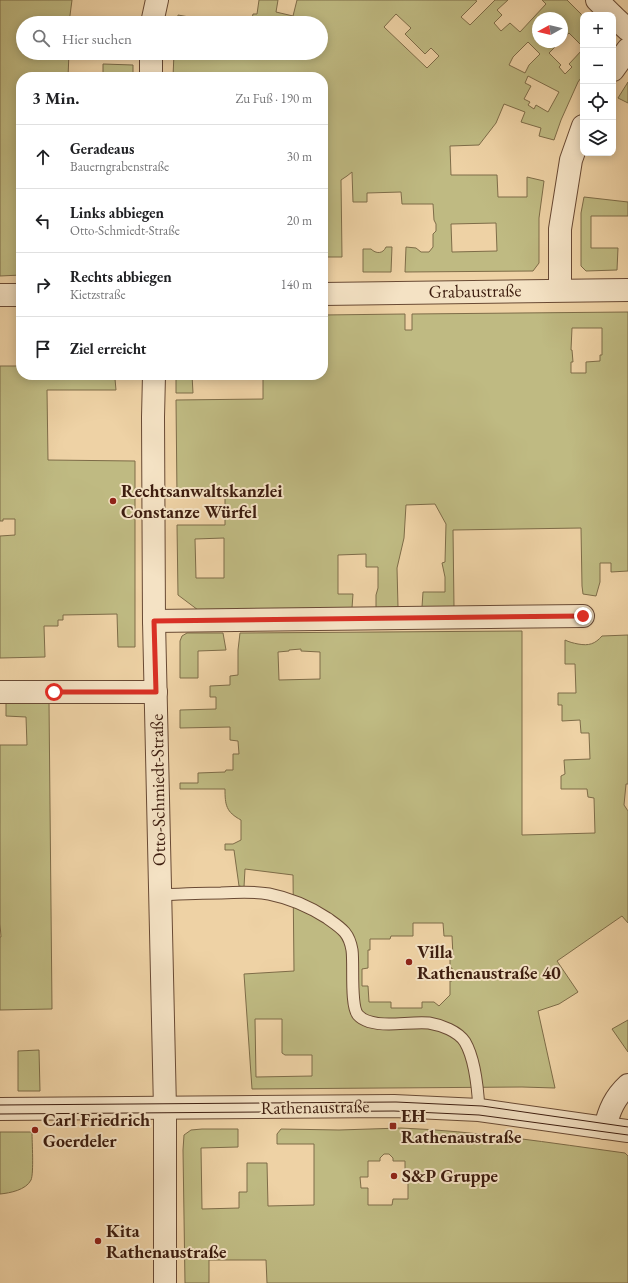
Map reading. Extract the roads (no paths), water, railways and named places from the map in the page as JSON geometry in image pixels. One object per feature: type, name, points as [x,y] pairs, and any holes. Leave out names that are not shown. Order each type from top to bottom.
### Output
[{"type":"street","points":[[154,16],[157,0]]},
{"type":"street","points":[[597,0],[610,12]]},
{"type":"street","points":[[616,18],[628,30]]},
{"type":"street","points":[[616,66],[628,49]]},
{"type":"street","points":[[151,60],[151,72]]},
{"type":"street","points":[[560,290],[560,230],[571,160],[580,134]]},
{"type":"street","name":"Grabaustraße","points":[[328,294],[628,290]]},
{"type":"street","points":[[0,295],[16,295]]},
{"type":"street","name":"Otto-Schmiedt-Straße","points":[[154,380],[154,621],[165,1109],[165,1283]]},
{"type":"street","points":[[154,621],[583,616]]},
{"type":"street","points":[[0,692],[156,692]]},
{"type":"street","points":[[605,1128],[607,1116],[612,1105],[620,1092],[628,1085]]},
{"type":"street","name":"Rathenaustraße","points":[[0,1109],[165,1109],[394,1106],[479,1110],[628,1131]]},
{"type":"lane","points":[[160,895],[241,892],[268,894],[291,900],[322,915],[344,930],[350,940],[352,952],[354,1006],[358,1015],[366,1020],[379,1024],[428,1023],[442,1026],[454,1032],[465,1042],[471,1057],[477,1087],[479,1110]]},
{"type":"tram line","points":[[0,1105],[396,1102],[482,1106],[628,1127]]},
{"type":"tram line","points":[[0,1114],[394,1111],[479,1115],[628,1135]]},
{"type":"place","name":"Rechtsanwaltskanzlei Constanze Würfel","points":[[113,501]]},
{"type":"place","name":"Villa Rathenaustraße 40","points":[[409,962]]},
{"type":"place","name":"EH Rathenaustraße","points":[[393,1126]]},
{"type":"place","name":"Carl Friedrich Goerdeler","points":[[35,1130]]},
{"type":"place","name":"S&P Gruppe","points":[[394,1176]]},
{"type":"place","name":"Kita Rathenaustraße","points":[[98,1241]]}]
